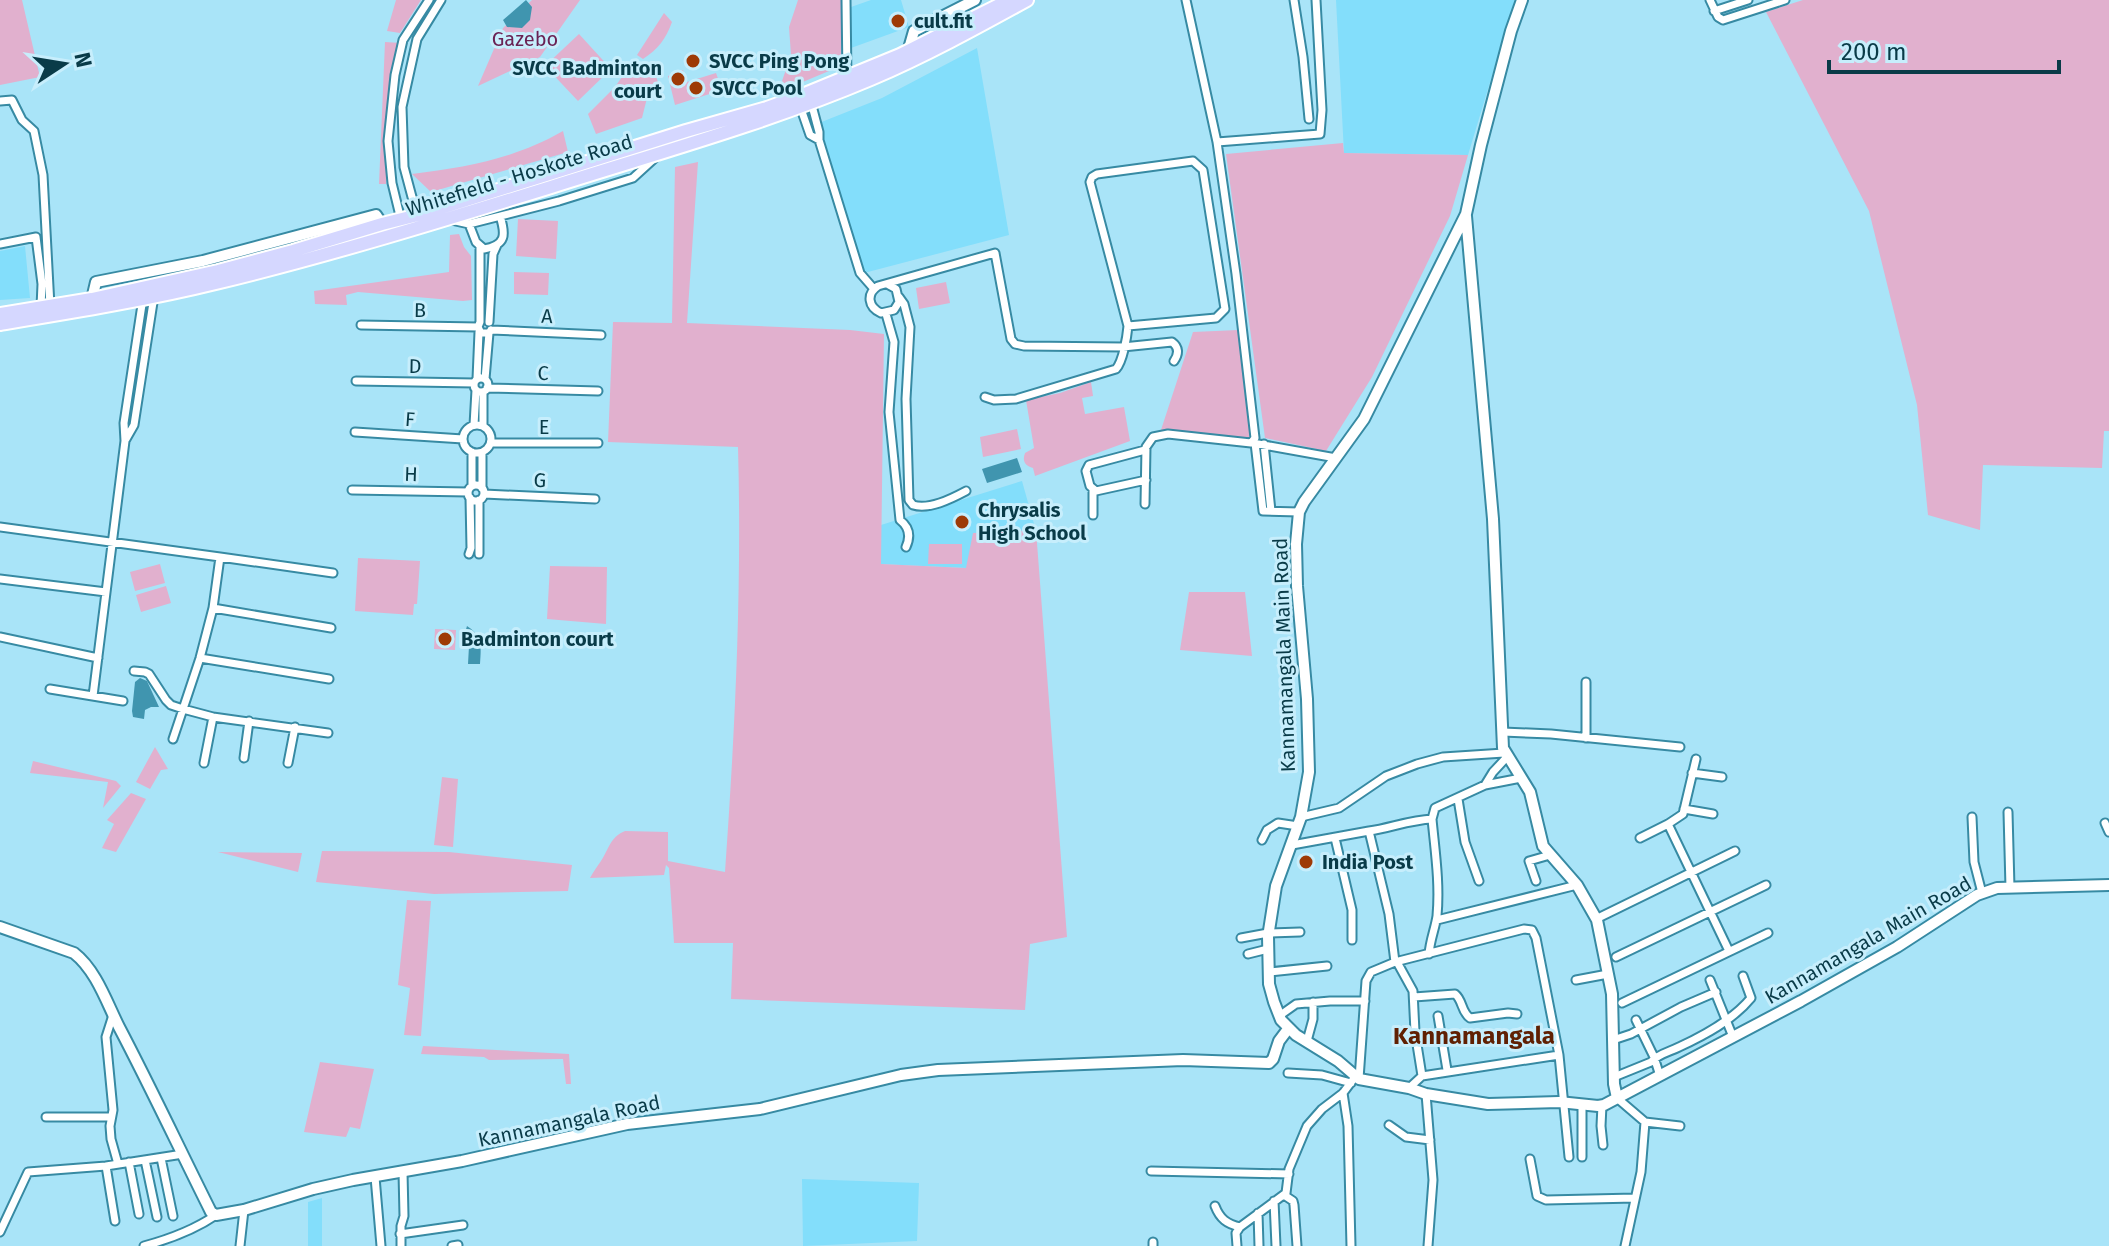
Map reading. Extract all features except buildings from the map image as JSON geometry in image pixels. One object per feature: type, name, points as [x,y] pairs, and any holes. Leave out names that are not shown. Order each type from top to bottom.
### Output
[{"type":"main road","name":"Whitefield - Hoskote Road","points":[[0,324],[149,297],[254,267],[449,219],[688,145],[806,104],[1009,0]]},
{"type":"main road","name":"Whitefield - Hoskote Road","points":[[0,314],[254,267],[382,224],[905,64],[1027,0]]},
{"type":"main road","points":[[686,131],[688,145]]},
{"type":"street","points":[[401,220],[392,183],[388,141],[395,75],[403,40],[429,0]]},
{"type":"street","points":[[422,214],[412,197],[404,167],[402,107],[417,39],[441,0]]},
{"type":"street","points":[[846,0],[848,82]]},
{"type":"street","points":[[908,52],[914,31],[975,0]]},
{"type":"street","points":[[1186,0],[1217,142],[1236,274],[1263,510],[1299,512]]},
{"type":"street","points":[[1294,0],[1309,119]]},
{"type":"street","points":[[1217,142],[1320,134],[1322,110],[1316,0]]},
{"type":"street","name":"Kannamangala Main Road","points":[[1522,0],[1481,145],[1466,214],[1374,399],[1299,512],[1297,586],[1307,699],[1309,772],[1300,822],[1276,886],[1268,933],[1269,972],[1279,1016],[1288,1029],[1338,1061],[1355,1080],[1488,1104],[1602,1105],[1897,947],[1982,893],[1997,888],[2109,885]]},
{"type":"street","points":[[1710,0],[1714,11],[1723,20],[1785,0]]},
{"type":"street","points":[[1714,11],[1748,0]]},
{"type":"street","points":[[0,101],[12,100],[22,120],[35,135],[43,175],[46,306]]},
{"type":"street","points":[[806,104],[819,132],[860,273],[874,289]]},
{"type":"street","points":[[449,219],[469,224],[633,178],[660,153]]},
{"type":"street","points":[[985,397],[994,400],[1016,399],[1116,369],[1121,363],[1128,326],[1090,182],[1097,174],[1193,161],[1203,170],[1225,309],[1216,318],[1128,326]]},
{"type":"street","points":[[1466,214],[1493,519],[1506,755],[1530,792],[1540,840],[1577,885],[1601,932],[1612,994],[1617,1098],[1645,1122],[1680,1126]]},
{"type":"street","points":[[92,299],[96,282],[203,261],[376,215],[382,224]]},
{"type":"street","points":[[469,224],[476,242],[484,249],[502,241],[504,235],[500,216]]},
{"type":"street","points":[[0,244],[36,237],[46,306]]},
{"type":"street","points":[[479,426],[484,328],[493,254],[497,245]]},
{"type":"street","points":[[480,247],[484,328]]},
{"type":"street","points":[[899,297],[894,310],[886,314],[876,311],[870,303],[871,293],[882,284],[995,253],[1011,339],[1015,344],[1123,347],[1172,342],[1178,351],[1174,361]]},
{"type":"street","points":[[887,284],[896,289],[904,304],[910,330],[906,399],[909,500],[921,507],[952,499],[966,491]]},
{"type":"street","points":[[125,441],[134,425],[149,297]]},
{"type":"street","points":[[93,696],[125,441],[124,423],[149,297]]},
{"type":"street","points":[[886,314],[894,342],[889,412],[900,520],[909,535],[906,547]]},
{"type":"street","name":"B","points":[[361,325],[484,328]]},
{"type":"street","name":"A","points":[[484,328],[601,335]]},
{"type":"street","points":[[892,333],[910,330]]},
{"type":"street","name":"D","points":[[356,381],[480,385]]},
{"type":"street","name":"C","points":[[480,385],[598,391]]},
{"type":"street","points":[[479,426],[490,433],[491,443],[482,453],[465,447],[463,439],[467,430],[479,426]]},
{"type":"street","name":"F","points":[[355,432],[463,439]]},
{"type":"street","points":[[1145,504],[1145,450],[1150,440],[1164,433],[1256,443],[1336,458]]},
{"type":"street","name":"E","points":[[491,443],[598,443]]},
{"type":"street","points":[[1093,515],[1093,490],[1087,467],[1145,450]]},
{"type":"street","points":[[472,452],[476,493]]},
{"type":"street","points":[[474,554],[476,493],[482,453]]},
{"type":"street","points":[[1093,490],[1146,480]]},
{"type":"street","name":"H","points":[[352,490],[476,493]]},
{"type":"street","name":"G","points":[[476,493],[595,499]]},
{"type":"street","points":[[0,527],[333,573]]},
{"type":"street","points":[[173,739],[213,608],[220,557]]},
{"type":"street","points":[[0,579],[106,592]]},
{"type":"street","points":[[213,608],[331,628]]},
{"type":"street","points":[[0,637],[98,658]]},
{"type":"street","points":[[200,658],[329,679]]},
{"type":"street","points":[[134,671],[149,674],[166,700],[183,709],[213,717],[328,733]]},
{"type":"street","points":[[1586,682],[1586,738]]},
{"type":"street","points":[[50,689],[123,701]]},
{"type":"street","points":[[204,763],[213,717]]},
{"type":"street","points":[[244,758],[249,721]]},
{"type":"street","points":[[288,763],[295,727]]},
{"type":"street","points":[[1503,732],[1680,747]]},
{"type":"street","points":[[1262,840],[1267,830],[1278,823],[1300,822],[1339,808],[1386,776],[1417,764],[1443,757],[1506,755]]},
{"type":"street","points":[[1485,785],[1506,755]]},
{"type":"street","points":[[1640,838],[1683,814],[1696,759]]},
{"type":"street","points":[[1692,773],[1722,777]]},
{"type":"street","points":[[1429,954],[1437,920],[1438,882],[1432,819],[1435,808],[1485,785],[1521,778]]},
{"type":"street","points":[[1458,799],[1465,842],[1479,881]]},
{"type":"street","points":[[1684,809],[1713,814]]},
{"type":"street","points":[[2008,812],[2010,888]]},
{"type":"street","points":[[1972,817],[1974,862],[1982,893]]},
{"type":"street","points":[[1292,845],[1432,819]]},
{"type":"street","points":[[2105,823],[2109,832]]},
{"type":"street","points":[[1668,824],[1729,951]]},
{"type":"street","points":[[1369,831],[1389,914],[1396,962],[1408,978],[1414,997],[1415,1032],[1422,1076]]},
{"type":"street","points":[[1335,838],[1352,910],[1352,940]]},
{"type":"street","points":[[1596,919],[1735,851]]},
{"type":"street","points":[[1536,881],[1529,861],[1550,855]]},
{"type":"street","points":[[1437,920],[1577,885]]},
{"type":"street","points":[[1616,957],[1766,885]]},
{"type":"street","points":[[0,927],[74,953],[82,959],[211,1212],[216,1215],[169,1239],[145,1246]]},
{"type":"street","points":[[1237,1246],[1236,1233],[1240,1227],[1284,1195],[1307,1126],[1355,1080],[1369,975],[1396,962],[1524,929],[1532,930],[1559,1055],[1569,1157]]},
{"type":"street","points":[[1241,938],[1300,932]]},
{"type":"street","points":[[1622,1003],[1768,933]]},
{"type":"street","points":[[1248,954],[1268,949]]},
{"type":"street","points":[[1269,972],[1327,966]]},
{"type":"street","points":[[1576,980],[1608,974]]},
{"type":"street","points":[[1614,1077],[1651,1062],[1654,1057],[1680,1047],[1740,1012],[1751,998],[1743,976]]},
{"type":"street","points":[[1710,980],[1733,1037]]},
{"type":"street","points":[[1613,1040],[1716,992]]},
{"type":"street","points":[[1414,997],[1455,994],[1470,1018],[1517,1014]]},
{"type":"street","points":[[1279,1016],[1296,1004],[1365,1001]]},
{"type":"street","points":[[1307,1041],[1313,1019],[1313,1002]]},
{"type":"street","points":[[113,1015],[106,1037],[113,1110],[111,1139],[118,1164]]},
{"type":"street","points":[[1438,1016],[1447,1070]]},
{"type":"street","points":[[1636,1020],[1660,1076]]},
{"type":"street","name":"Kannamangala Road","points":[[216,1215],[244,1210],[313,1189],[627,1124],[760,1109],[901,1075],[938,1070],[1183,1060],[1269,1063],[1288,1029]]},
{"type":"street","points":[[1409,1088],[1422,1076],[1447,1070],[1559,1055]]},
{"type":"street","points":[[1288,1073],[1355,1080]]},
{"type":"street","points":[[1343,1093],[1348,1126],[1351,1246]]},
{"type":"street","points":[[1426,1094],[1433,1180],[1428,1246]]},
{"type":"street","points":[[1602,1105],[1603,1145]]},
{"type":"street","points":[[1582,1106],[1582,1157]]},
{"type":"street","points":[[46,1117],[111,1117]]},
{"type":"street","points":[[1625,1246],[1641,1172],[1645,1122]]},
{"type":"street","points":[[1389,1125],[1406,1137],[1430,1140]]},
{"type":"street","points":[[0,1232],[28,1172],[106,1166],[183,1154]]},
{"type":"street","points":[[161,1158],[173,1216]]},
{"type":"street","points":[[1530,1159],[1540,1199],[1635,1198]]},
{"type":"street","points":[[145,1160],[157,1217]]},
{"type":"street","points":[[129,1162],[139,1214]]},
{"type":"street","points":[[106,1166],[115,1221]]},
{"type":"street","points":[[1151,1171],[1289,1174]]},
{"type":"street","points":[[401,1246],[403,1172]]},
{"type":"street","points":[[375,1177],[381,1246]]},
{"type":"street","points":[[1284,1195],[1294,1205],[1297,1246]]},
{"type":"street","points":[[1274,1201],[1276,1246]]},
{"type":"street","points":[[1215,1206],[1224,1221],[1240,1227]]},
{"type":"street","points":[[240,1246],[244,1210]]},
{"type":"street","points":[[1258,1213],[1259,1246]]},
{"type":"street","points":[[400,1234],[463,1225]]},
{"type":"shaded area","points":[[526,0],[532,7],[530,20],[522,28],[507,27],[503,20]]},
{"type":"shaded area","points":[[871,0],[901,0],[909,27],[851,48],[851,7]]},
{"type":"shaded area","points":[[1336,0],[1515,0],[1468,155],[1344,153]]},
{"type":"shaded area","points":[[977,48],[1009,235],[864,273],[819,123],[882,98]]},
{"type":"shaded area","points":[[25,246],[30,298],[0,300],[0,251]]},
{"type":"shaded area","points":[[1017,458],[1022,472],[987,483],[982,469]]},
{"type":"shaded area","name":"Chrysalis High School","points":[[1022,481],[1036,531],[967,568],[880,564],[881,525]]},
{"type":"shaded area","points":[[467,626],[478,638],[480,664],[468,664],[469,646],[464,636]]},
{"type":"shaded area","points":[[140,678],[147,681],[159,707],[145,710],[144,719],[133,717],[132,711],[135,682]]},
{"type":"shaded area","points":[[802,1179],[919,1183],[917,1241],[803,1246]]},
{"type":"shaded area","points":[[322,1198],[322,1246],[308,1246],[308,1202]]},
{"type":"green space","points":[[0,0],[22,0],[40,77],[0,85]]},
{"type":"green space","points":[[396,0],[421,0],[400,33],[387,31]]},
{"type":"green space","name":"Gazebo","points":[[532,0],[580,0],[540,57],[478,86],[503,28]]},
{"type":"green space","points":[[798,0],[841,0],[841,66],[786,89],[782,81],[791,55],[789,27]]},
{"type":"green space","points":[[1803,0],[2109,0],[2109,431],[2104,431],[2102,468],[1983,465],[1980,530],[1928,515],[1917,405],[1869,211],[1766,12]]},
{"type":"green space","points":[[664,13],[672,22],[670,28],[661,43],[643,59],[637,55]]},
{"type":"green space","points":[[579,34],[611,69],[578,101],[545,66]]},
{"type":"green space","points":[[385,42],[401,43],[388,123],[386,184],[379,184]]},
{"type":"green space","points":[[651,62],[660,88],[647,98],[642,118],[596,134],[588,114],[615,87],[628,68]]},
{"type":"green space","name":"SVCC Pool","points":[[683,70],[687,82],[716,73],[722,90],[675,105],[668,76]]},
{"type":"green space","points":[[563,131],[568,152],[431,192],[412,174],[490,160],[526,149]]},
{"type":"green space","points":[[1343,143],[1344,153],[1468,155],[1450,216],[1372,377],[1326,451],[1265,438],[1226,154]]},
{"type":"green space","points":[[698,162],[687,323],[884,334],[881,564],[966,568],[973,533],[1036,530],[1067,937],[1030,944],[1025,1010],[731,999],[733,943],[674,943],[669,868],[666,865],[664,875],[590,878],[613,840],[625,831],[668,832],[668,861],[725,872],[737,660],[738,447],[608,442],[613,322],[672,323],[675,167]]},
{"type":"green space","points":[[518,219],[558,221],[556,259],[516,256]]},
{"type":"green space","points":[[459,234],[471,256],[472,300],[358,292],[346,295],[347,305],[315,304],[314,291],[449,272],[450,235]]},
{"type":"green space","points":[[514,272],[549,273],[548,295],[514,294]]},
{"type":"green space","points":[[946,282],[950,303],[919,309],[916,288]]},
{"type":"green space","points":[[1238,330],[1250,439],[1160,433],[1193,332]]},
{"type":"green space","points":[[1091,382],[1093,396],[1082,398],[1085,414],[1124,407],[1130,441],[1035,476],[1033,468],[1024,461],[1025,453],[1034,448],[1026,400]]},
{"type":"green space","points":[[1017,429],[1021,449],[983,457],[980,437]]},
{"type":"green space","points":[[929,544],[962,544],[962,564],[928,564]]},
{"type":"green space","points":[[358,558],[420,561],[417,604],[414,604],[413,615],[355,611]]},
{"type":"green space","points":[[160,564],[165,583],[135,591],[130,572]]},
{"type":"green space","points":[[550,566],[607,567],[606,624],[547,619]]},
{"type":"green space","points":[[166,586],[171,603],[141,612],[136,595]]},
{"type":"green space","points":[[1189,592],[1245,592],[1252,656],[1180,650]]},
{"type":"green space","name":"Badminton court","points":[[435,629],[456,630],[455,650],[434,649]]},
{"type":"green space","points":[[155,747],[168,769],[161,770],[150,789],[136,782]]},
{"type":"green space","points":[[33,761],[116,781],[121,786],[103,808],[108,782],[30,773]]},
{"type":"green space","points":[[442,777],[458,779],[453,847],[434,845]]},
{"type":"green space","points":[[131,793],[146,799],[116,852],[102,848],[114,824],[107,820]]},
{"type":"green space","points":[[322,851],[449,852],[572,865],[568,891],[434,894],[316,882]]},
{"type":"green space","points":[[218,852],[302,853],[298,872]]},
{"type":"green space","points":[[407,900],[431,901],[421,1036],[404,1035],[410,988],[398,985]]},
{"type":"green space","points":[[423,1046],[569,1054],[571,1084],[566,1084],[563,1059],[489,1060],[484,1057],[421,1054]]},
{"type":"green space","points":[[320,1062],[374,1069],[360,1129],[350,1127],[346,1137],[304,1132]]},
{"type":"place","name":"cult.fit","points":[[898,21]]},
{"type":"place","name":"SVCC Ping Pong","points":[[693,61]]},
{"type":"place","name":"SVCC Badminton court","points":[[678,79]]},
{"type":"place","name":"SVCC Pool","points":[[696,88]]},
{"type":"place","name":"Chrysalis High School","points":[[962,522]]},
{"type":"place","name":"Badminton court","points":[[445,639]]},
{"type":"place","name":"India Post","points":[[1306,862]]},
{"type":"district","name":"Kannamangala","points":[[1474,1036]]}]
